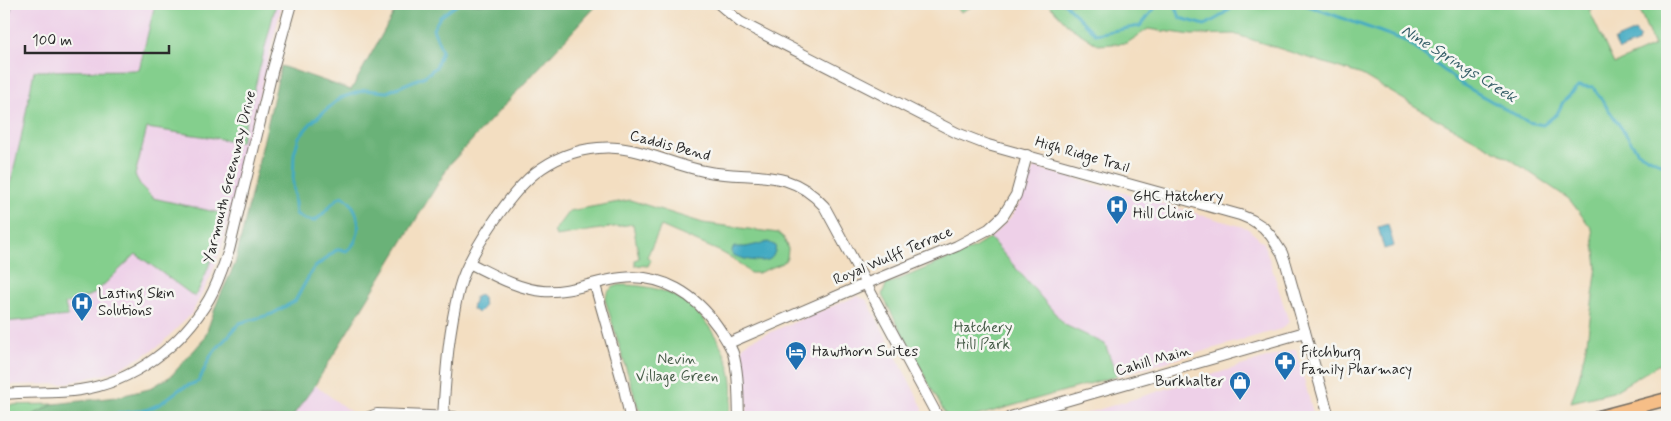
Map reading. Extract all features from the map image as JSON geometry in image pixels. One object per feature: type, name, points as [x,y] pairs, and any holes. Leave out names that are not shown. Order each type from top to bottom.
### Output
[{"type":"main road","points":[[1599,417],[1667,399]]},
{"type":"street","name":"Yarmouth Greenway Drive","points":[[4,394],[59,392],[103,385],[131,373],[154,360],[192,324],[209,299],[229,250],[272,72],[291,4]]},
{"type":"street","name":"High Ridge Trail","points":[[719,4],[740,22],[957,133],[988,145],[1240,215],[1252,220],[1271,236],[1282,253],[1329,417]]},
{"type":"street","name":"Caddis Bend","points":[[443,417],[447,349],[459,288],[469,263],[494,221],[521,187],[536,173],[554,161],[574,152],[613,147],[637,151],[693,169],[712,173],[769,176],[792,182],[817,198],[824,206],[938,417]]},
{"type":"street","name":"Royal Wulff Terrace","points":[[729,343],[957,246],[989,229],[1003,216],[1016,195],[1028,155]]},
{"type":"street","points":[[469,263],[506,281],[525,288],[542,291],[559,291],[620,278],[635,277],[673,286],[702,306],[729,343],[738,376],[738,417]]},
{"type":"street","points":[[595,284],[624,387],[630,417]]},
{"type":"street","name":"Cahill Main","points":[[1010,417],[1304,332]]},
{"type":"street","points":[[369,417],[377,414],[454,417]]},
{"type":"shaded area","points":[[4,4],[281,4],[222,246],[211,276],[192,313],[160,345],[143,356],[110,373],[62,384],[4,385]]},
{"type":"shaded area","points":[[1034,167],[1247,228],[1264,243],[1289,322],[1281,329],[1117,376],[1105,344],[1065,325],[990,238],[1010,218],[1019,204]]},
{"type":"shaded area","points":[[857,296],[867,300],[923,408],[922,417],[751,417],[747,412],[742,348],[749,341]]},
{"type":"shaded area","points":[[1296,349],[1314,417],[1075,417]]},
{"type":"shaded area","points":[[315,385],[356,416],[357,417],[292,417]]},
{"type":"green space","points":[[4,4],[12,4],[4,42]]},
{"type":"green space","points":[[155,4],[276,4],[241,142],[147,128],[135,175],[141,186],[153,198],[224,214],[212,257],[200,287],[195,297],[136,254],[94,294],[65,304],[68,316],[4,322],[4,211],[34,71],[139,70]]},
{"type":"green space","points":[[399,4],[598,4],[450,164],[315,385],[292,417],[29,417],[54,404],[116,397],[149,389],[171,376],[204,339],[218,300],[235,264],[281,66],[351,90]]},
{"type":"green space","points":[[951,4],[977,4],[961,12]]},
{"type":"green space","points":[[1048,4],[1602,4],[1589,10],[1614,64],[1654,46],[1638,6],[1644,4],[1667,4],[1667,363],[1658,365],[1613,392],[1571,402],[1579,378],[1587,342],[1597,266],[1592,229],[1569,199],[1510,159],[1362,75],[1234,34],[1192,35],[1148,29],[1127,43],[1098,45],[1070,27]]},
{"type":"green space","points":[[630,200],[703,223],[778,233],[784,238],[788,249],[787,258],[783,263],[758,273],[750,273],[735,260],[721,252],[661,226],[647,257],[651,260],[648,266],[635,265],[635,260],[639,258],[633,224],[556,236],[554,231],[569,211]]},
{"type":"green space","name":"Hatchery Hill Park","points":[[990,238],[1065,325],[1105,344],[1117,376],[973,417],[950,417],[945,414],[882,295],[886,285],[974,248]]},
{"type":"green space","name":"Nevin Village Green","points":[[620,285],[634,285],[666,292],[687,304],[700,316],[722,348],[729,366],[732,401],[726,417],[643,416],[638,407],[605,299],[610,289]]},
{"type":"green space","points":[[54,404],[29,417],[4,417],[4,405]]},
{"type":"water","points":[[1635,31],[1640,38],[1638,39],[1639,42],[1619,50],[1614,40]]},
{"type":"water","points":[[1388,224],[1394,246],[1384,249],[1378,227]]},
{"type":"water","points":[[768,242],[776,246],[773,256],[768,260],[750,260],[732,254],[734,247],[746,247]]},
{"type":"water","points":[[480,295],[483,298],[484,307],[478,313],[472,309],[475,297]]},
{"type":"waterway","points":[[90,417],[146,410],[160,404],[180,389],[199,381],[211,355],[240,323],[272,314],[295,301],[313,269],[335,251],[340,249],[346,251],[352,246],[358,231],[357,215],[353,207],[342,196],[314,221],[304,219],[296,214],[293,183],[294,154],[299,137],[311,123],[340,98],[365,90],[387,92],[425,76],[436,67],[442,51],[433,29],[440,17],[458,4]]},
{"type":"waterway","name":"Nine Springs Creek","points":[[1065,4],[1095,34],[1140,26],[1158,4]]},
{"type":"waterway","name":"Nine Springs Creek","points":[[1175,4],[1180,18],[1205,25],[1221,16],[1235,4]]},
{"type":"waterway","name":"Nine Springs Creek","points":[[1303,4],[1406,41],[1463,85],[1528,122],[1543,125],[1557,114],[1563,102],[1579,86],[1593,87],[1638,152],[1667,167]]},
{"type":"place","name":"GHC Hatchery Hill Clinic","points":[[1117,225]]},
{"type":"place","name":"Lasting Skin Solutions","points":[[82,322]]},
{"type":"place","name":"Hawthorn Suites","points":[[796,371]]},
{"type":"place","name":"Fitchburg Family Pharmacy","points":[[1285,381]]},
{"type":"place","name":"Burkhalter","points":[[1240,401]]}]
